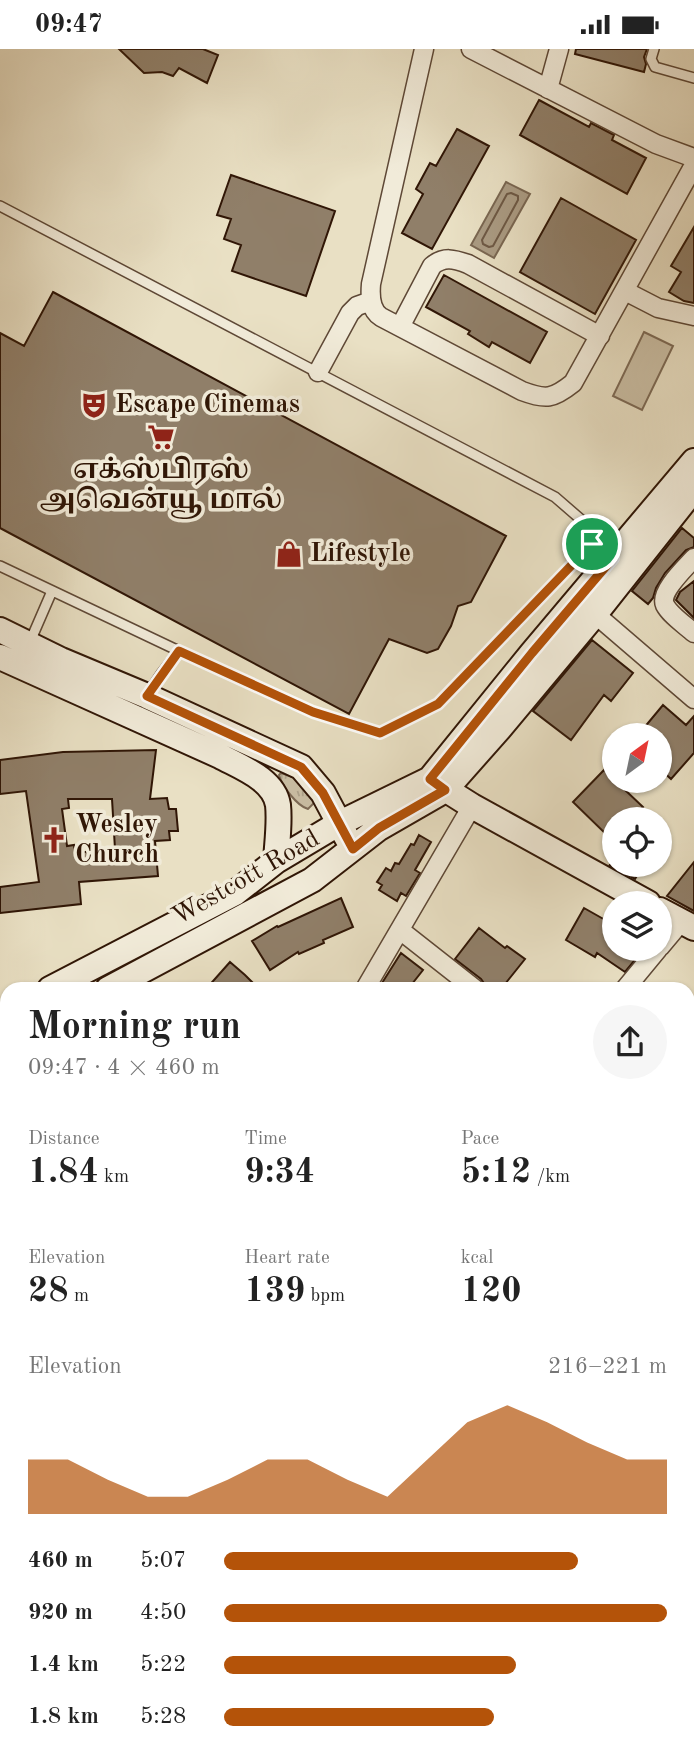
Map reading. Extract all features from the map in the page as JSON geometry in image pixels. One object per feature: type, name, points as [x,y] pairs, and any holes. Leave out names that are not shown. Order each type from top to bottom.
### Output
[{"type":"main road","points":[[438,785],[532,653],[694,461]]},
{"type":"main road","points":[[438,785],[499,729],[694,489]]},
{"type":"main road","points":[[0,630],[301,767],[323,793],[353,849]]},
{"type":"main road","points":[[0,657],[252,773],[268,786],[278,803],[276,861]]},
{"type":"main road","points":[[438,785],[626,891]]},
{"type":"main road","name":"Westcott Road","points":[[63,982],[235,893],[276,861],[338,824],[438,785]]},
{"type":"main road","name":"Westcott Road","points":[[121,982],[312,880],[438,785]]},
{"type":"street","points":[[424,49],[371,284],[371,300],[375,313],[522,391],[538,397],[550,397],[573,383],[694,165]]},
{"type":"street","points":[[471,49],[656,144],[694,158]]},
{"type":"street","points":[[548,89],[559,49]]},
{"type":"street","points":[[400,327],[432,266],[439,260],[448,258],[468,264],[600,336]]},
{"type":"street","points":[[625,291],[658,308],[694,316]]},
{"type":"street","points":[[318,372],[350,313],[357,306],[371,300]]},
{"type":"street","points":[[694,558],[666,590],[663,599],[666,607],[694,633]]},
{"type":"street","points":[[595,614],[694,699]]},
{"type":"street","points":[[369,982],[472,806]]},
{"type":"street","points":[[400,930],[466,982]]},
{"type":"street","points":[[631,982],[648,961]]},
{"type":"lane","points":[[654,49],[651,59],[655,67],[694,78]]},
{"type":"lane","points":[[0,206],[555,497],[585,523],[592,544],[613,558]]},
{"type":"lane","points":[[0,566],[313,712],[380,733],[438,704],[592,544]]},
{"type":"lane","points":[[29,644],[52,591]]},
{"type":"lane","points":[[147,696],[179,651]]},
{"type":"green space","points":[[644,332],[673,346],[642,410],[613,396]]},
{"type":"green space","points":[[281,773],[315,785],[317,800],[308,809],[290,795],[283,785],[279,775]]},
{"type":"water","points":[[506,182],[530,194],[494,258],[471,245]]},
{"type":"building","points":[[119,49],[203,49],[218,55],[207,83],[179,68],[173,76],[162,72],[144,73]]},
{"type":"building","points":[[576,49],[647,49],[644,72],[575,54]]},
{"type":"building","points":[[539,100],[589,127],[591,123],[614,135],[612,140],[646,158],[627,194],[520,135]]},
{"type":"building","points":[[457,129],[489,146],[432,249],[402,233],[423,194],[416,189],[430,163],[436,166]]},
{"type":"building","points":[[231,175],[335,211],[306,296],[232,271],[241,245],[224,239],[231,219],[217,215]]},
{"type":"building","points":[[561,198],[636,240],[595,314],[520,272]]},
{"type":"building","points":[[694,227],[694,303],[684,301],[669,292],[681,272],[671,266]]},
{"type":"building","points":[[444,275],[547,332],[530,363],[492,342],[489,347],[468,334],[470,331],[426,307]]},
{"type":"building","name":"எக்ஸ்பிரஸ் அவென்யூ மால்","points":[[53,292],[506,536],[471,602],[458,606],[438,649],[427,653],[389,639],[349,714],[0,528],[0,333],[24,346]]},
{"type":"building","points":[[682,528],[694,538],[694,547],[686,550],[665,573],[648,604],[632,591]]},
{"type":"building","points":[[694,581],[694,618],[676,600],[680,592]]},
{"type":"building","points":[[592,640],[633,673],[611,701],[604,695],[571,740],[533,711]]},
{"type":"building","points":[[663,705],[686,725],[694,716],[694,753],[672,778],[672,723],[648,723]]},
{"type":"building","points":[[156,750],[150,799],[167,798],[169,809],[176,809],[178,831],[169,831],[170,840],[155,841],[158,876],[79,882],[81,904],[0,913],[0,887],[39,882],[26,791],[0,794],[0,760],[63,752]],"holes":[[[68,799],[112,799],[115,849],[75,853],[74,845],[67,846],[62,809],[69,808]]]},
{"type":"building","points":[[602,772],[602,793],[628,793],[643,807],[602,807],[602,830],[573,802]]},
{"type":"building","points":[[419,835],[431,842],[415,870],[420,873],[406,896],[401,893],[397,901],[379,890],[382,885],[377,882],[386,868],[391,871],[395,863],[399,864]]},
{"type":"building","points":[[694,862],[694,911],[672,899],[671,891]]},
{"type":"building","points":[[341,898],[353,927],[323,940],[324,943],[299,954],[298,952],[270,970],[252,941],[277,926]]},
{"type":"building","points":[[584,908],[602,918],[602,956],[597,953],[595,957],[566,940]]},
{"type":"building","points":[[479,928],[525,959],[507,982],[483,982],[455,959]]},
{"type":"building","points":[[401,953],[423,970],[414,982],[383,982]]},
{"type":"building","points":[[609,961],[634,961],[625,972]]},
{"type":"building","points":[[230,962],[252,982],[212,982]]},
{"type":"place","name":"Escape Cinemas","points":[[94,405]]},
{"type":"place","name":"எக்ஸ்பிரஸ் அவென்யூ மால்","points":[[161,437]]},
{"type":"place","name":"Lifestyle","points":[[289,554]]},
{"type":"place","name":"Wesley Church","points":[[54,840]]},
{"type":"route","points":[[592,544],[613,558],[430,779],[445,790],[379,828],[353,849],[323,793],[301,767],[147,696],[179,651],[313,712],[380,733],[438,704],[592,544]]}]
